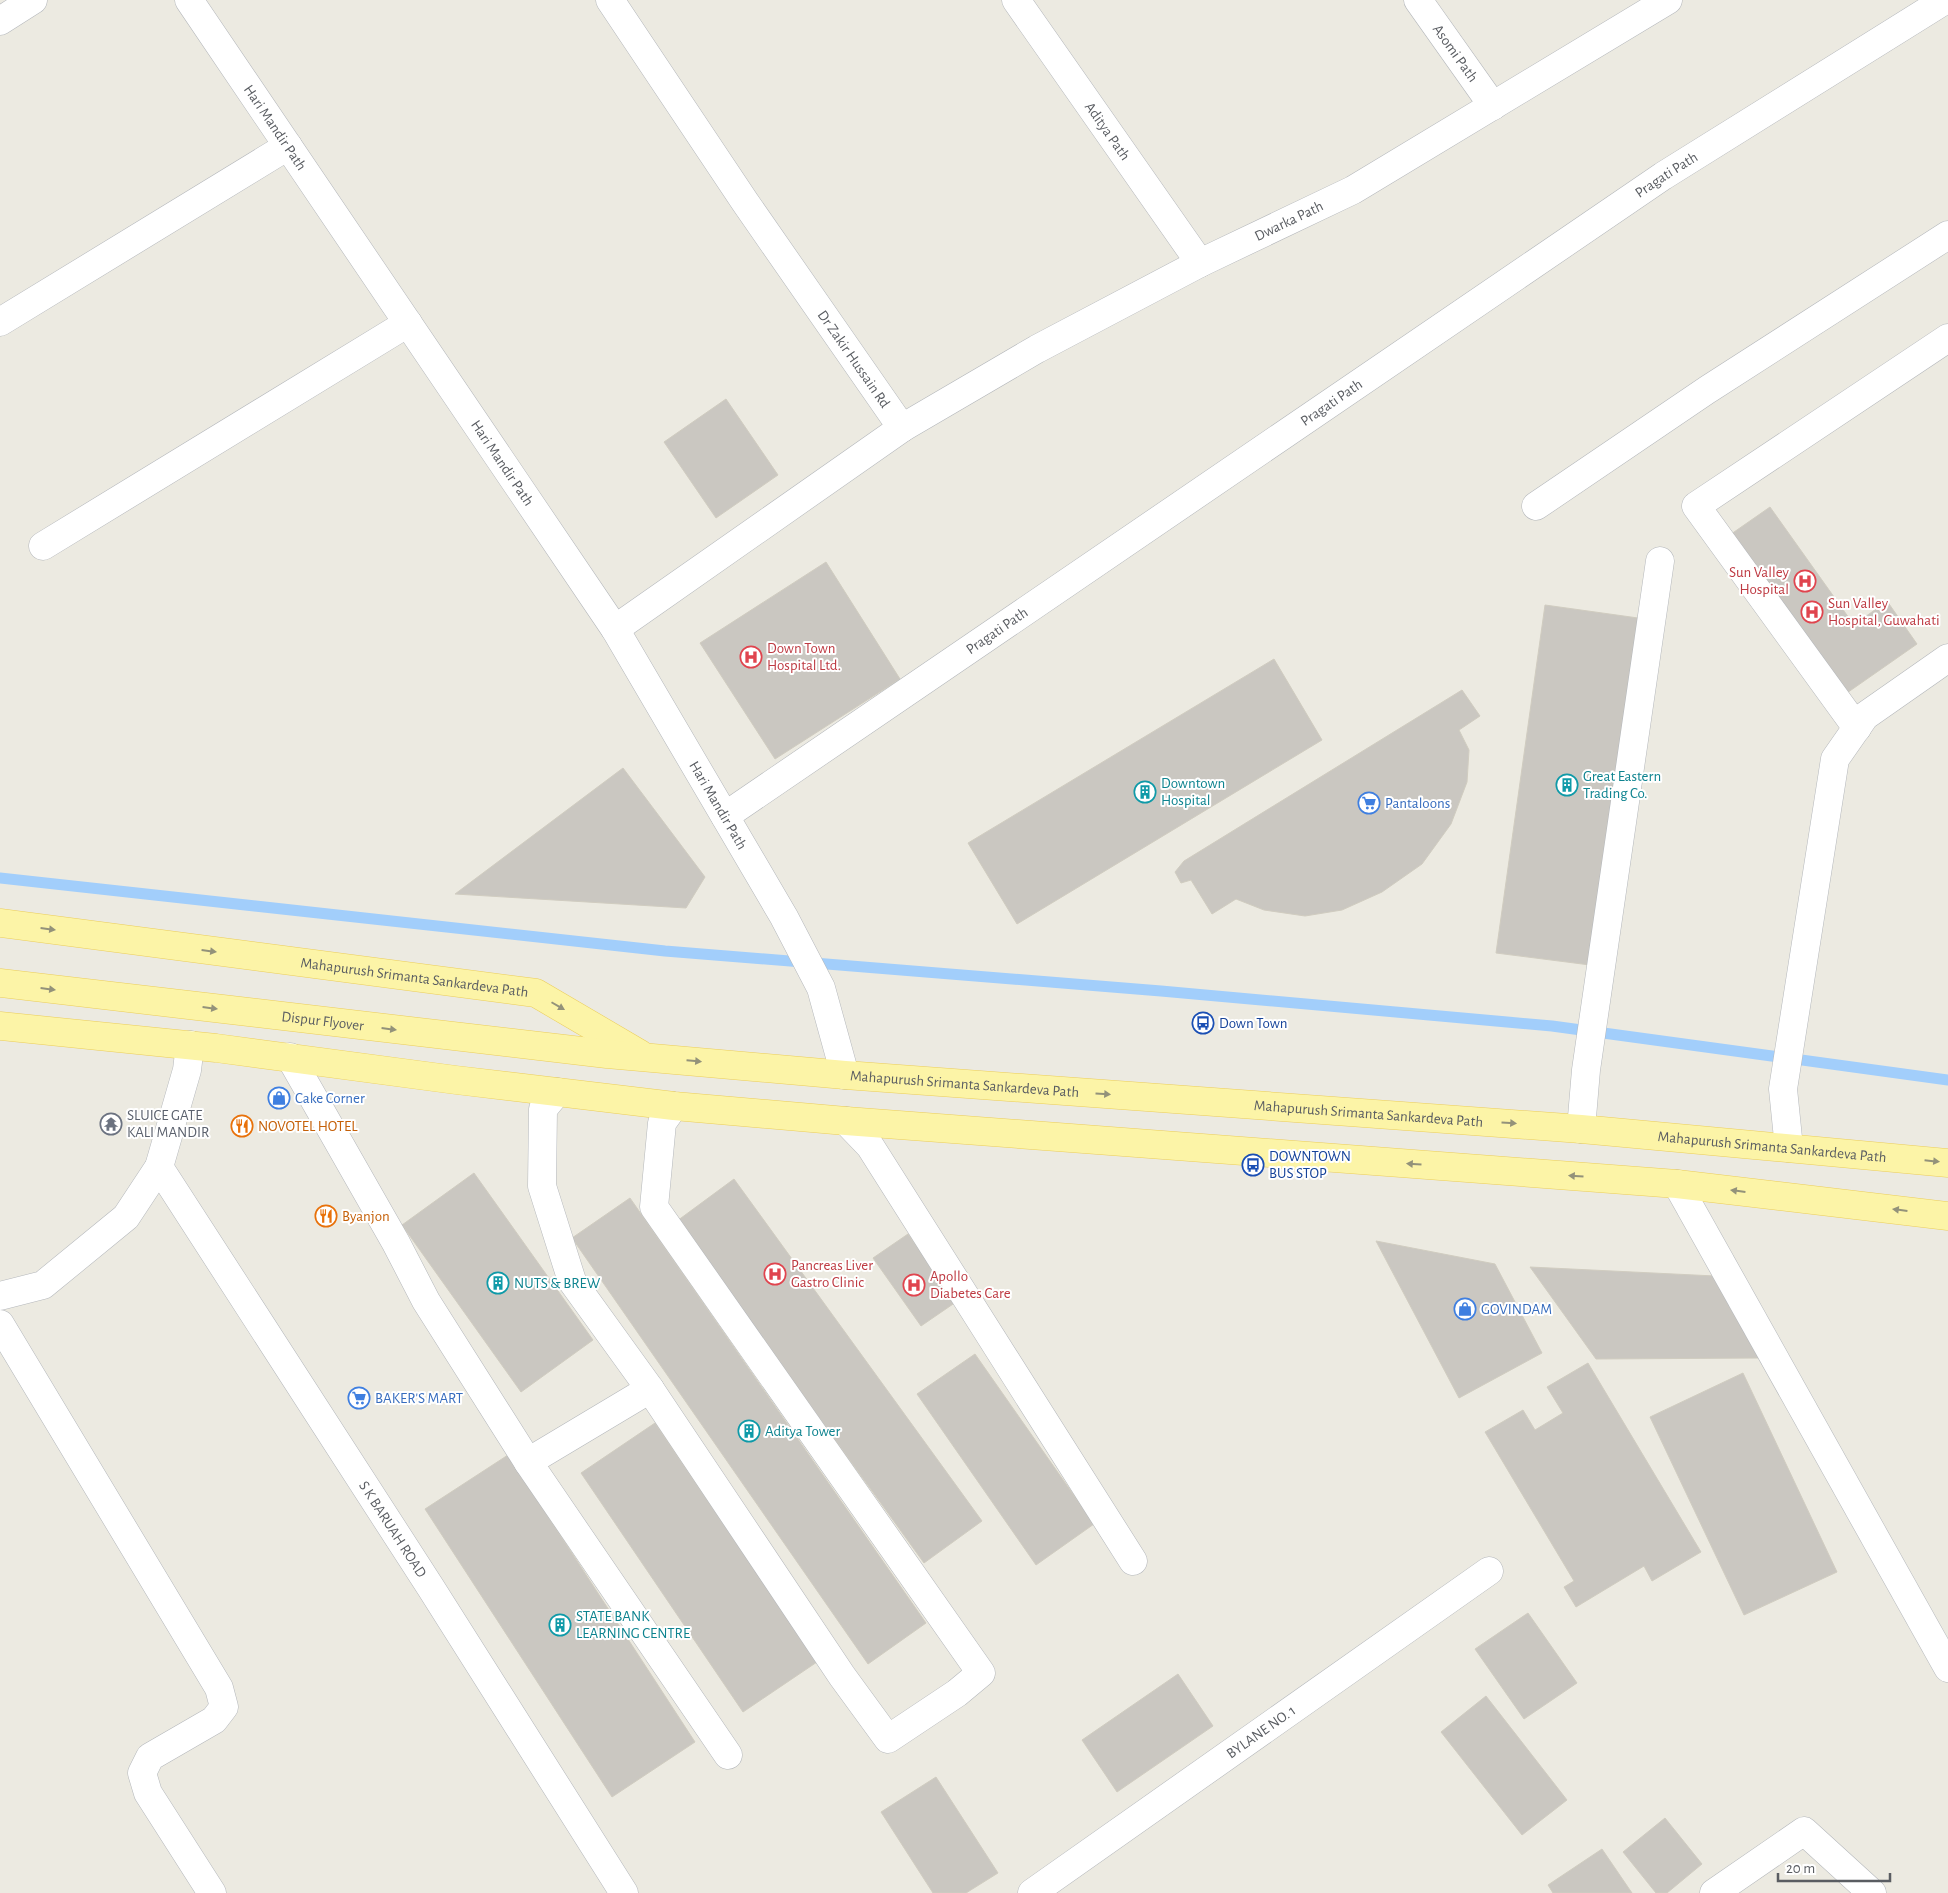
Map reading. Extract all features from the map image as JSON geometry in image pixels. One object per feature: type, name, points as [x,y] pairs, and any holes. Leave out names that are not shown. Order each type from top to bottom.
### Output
[{"type":"main road","name":"Mahapurush Srimanta Sankardeva Path","points":[[0,923],[536,993],[646,1057],[845,1075],[1581,1128],[1948,1163]]},
{"type":"main road","name":"Dispur Flyover","points":[[0,983],[646,1057]]},
{"type":"main road","points":[[0,1026],[190,1045],[674,1106],[846,1121],[1677,1184],[1948,1216]]},
{"type":"street","points":[[0,21],[33,0]]},
{"type":"street","name":"Hari Mandir Path","points":[[189,0],[615,629],[784,916],[820,985],[845,1075]]},
{"type":"street","name":"Dr Zakir Hussain Rd","points":[[610,0],[740,194],[902,428]]},
{"type":"street","name":"Aditya Path","points":[[1016,0],[1200,263]]},
{"type":"street","name":"Asomi Path","points":[[1418,0],[1493,106]]},
{"type":"street","name":"Dwarka Path","points":[[902,428],[1037,348],[1200,263],[1353,190],[1668,0]]},
{"type":"street","name":"Pragati Path","points":[[725,816],[1662,176],[1945,0]]},
{"type":"street","points":[[0,322],[288,146]]},
{"type":"street","points":[[1536,506],[1707,390],[1948,235]]},
{"type":"street","points":[[43,546],[408,323]]},
{"type":"street","points":[[1856,728],[1696,506],[1948,338]]},
{"type":"street","points":[[615,629],[902,428]]},
{"type":"street","points":[[1581,1128],[1595,1005],[1660,561]]},
{"type":"street","points":[[1789,1148],[1783,1089],[1835,759],[1865,716],[1948,658]]},
{"type":"street","points":[[0,1296],[42,1285],[126,1216],[159,1167],[187,1070],[190,1045]]},
{"type":"street","points":[[290,1057],[396,1243],[426,1301],[528,1462],[728,1755]]},
{"type":"street","points":[[557,1092],[543,1109],[542,1186],[572,1281],[650,1389],[842,1676],[888,1739],[957,1693],[981,1673],[654,1207],[662,1123],[674,1106]]},
{"type":"street","points":[[846,1121],[870,1146],[1133,1561]]},
{"type":"street","name":"S K BARUAH ROAD","points":[[159,1167],[431,1588],[624,1893]]},
{"type":"street","points":[[1677,1184],[1948,1668]]},
{"type":"street","points":[[0,1324],[219,1688],[224,1707],[214,1720],[150,1757],[142,1773],[148,1793],[212,1893]]},
{"type":"street","points":[[528,1462],[650,1389]]},
{"type":"street","name":"BYLANE NO. 1","points":[[1032,1893],[1489,1571]]},
{"type":"street","points":[[1714,1893],[1804,1831],[1872,1893]]},
{"type":"building","points":[[726,399],[778,475],[716,518],[664,442]]},
{"type":"building","points":[[1770,507],[1854,625],[1887,601],[1917,644],[1844,695],[1724,539]]},
{"type":"building","points":[[826,562],[900,679],[775,759],[700,643]]},
{"type":"building","name":"Great Eastern Trading Co.","points":[[1545,605],[1638,618],[1590,965],[1496,953]]},
{"type":"building","name":"Downtown Hospital","points":[[1274,659],[1322,740],[1017,924],[968,843]]},
{"type":"building","name":"Pantaloons","points":[[1462,690],[1480,716],[1459,730],[1469,750],[1467,782],[1451,824],[1422,864],[1382,892],[1342,910],[1305,916],[1264,910],[1236,899],[1212,914],[1191,880],[1181,883],[1175,872],[1184,861]]},
{"type":"building","points":[[623,768],[705,877],[686,908],[455,894]]},
{"type":"building","name":"NUTS & BREW","points":[[474,1173],[593,1340],[521,1392],[402,1225]]},
{"type":"building","points":[[734,1179],[982,1521],[924,1563],[677,1221]]},
{"type":"building","name":"Aditya Tower","points":[[630,1198],[926,1623],[868,1664],[572,1238]]},
{"type":"building","points":[[908,1234],[956,1302],[921,1326],[873,1258]]},
{"type":"building","name":"GOVINDAM","points":[[1376,1241],[1495,1264],[1542,1353],[1459,1398]]},
{"type":"building","points":[[1530,1267],[1715,1276],[1759,1358],[1596,1359]]},
{"type":"building","points":[[975,1354],[1094,1524],[1036,1565],[917,1394]]},
{"type":"building","points":[[1588,1363],[1701,1552],[1652,1581],[1644,1566],[1576,1607],[1564,1587],[1574,1581],[1485,1432],[1523,1410],[1535,1430],[1563,1413],[1547,1387]]},
{"type":"building","points":[[1743,1373],[1837,1572],[1744,1615],[1650,1417]]},
{"type":"building","points":[[655,1423],[817,1662],[743,1712],[581,1473]]},
{"type":"building","name":"STATE BANK LEARNING CENTRE","points":[[508,1455],[695,1742],[612,1797],[425,1509]]},
{"type":"building","points":[[1528,1613],[1577,1683],[1524,1719],[1475,1649]]},
{"type":"building","points":[[1178,1674],[1213,1726],[1117,1792],[1082,1740]]},
{"type":"building","points":[[1486,1696],[1567,1800],[1522,1835],[1441,1732]]},
{"type":"building","points":[[936,1777],[998,1873],[966,1893],[933,1893],[881,1812]]},
{"type":"building","points":[[1665,1818],[1702,1864],[1667,1893],[1656,1893],[1623,1852]]},
{"type":"building","points":[[1602,1849],[1632,1893],[1553,1893],[1548,1885]]},
{"type":"waterway","points":[[0,878],[665,951],[1161,991],[1552,1026],[1948,1080]]},
{"type":"place","name":"Sun Valley Hospital","points":[[1805,581]]},
{"type":"place","name":"Sun Valley Hospital, Guwahati","points":[[1812,612]]},
{"type":"place","name":"Down Town Hospital Ltd.","points":[[751,657]]},
{"type":"place","name":"Great Eastern Trading Co.","points":[[1567,785]]},
{"type":"place","name":"Downtown Hospital","points":[[1145,792]]},
{"type":"place","name":"Pantaloons","points":[[1369,803]]},
{"type":"place","name":"Down Town","points":[[1203,1023]]},
{"type":"place","name":"Cake Corner","points":[[279,1098]]},
{"type":"place","name":"SLUICE GATE KALI MANDIR","points":[[111,1124]]},
{"type":"place","name":"NOVOTEL HOTEL","points":[[242,1126]]},
{"type":"place","name":"DOWNTOWN BUS STOP","points":[[1253,1165]]},
{"type":"place","name":"Byanjon","points":[[326,1216]]},
{"type":"place","name":"Pancreas Liver Gastro Clinic","points":[[775,1274]]},
{"type":"place","name":"NUTS & BREW","points":[[498,1283]]},
{"type":"place","name":"Apollo Diabetes Care","points":[[914,1285]]},
{"type":"place","name":"GOVINDAM","points":[[1465,1309]]},
{"type":"place","name":"BAKER'S MART","points":[[359,1398]]},
{"type":"place","name":"Aditya Tower","points":[[749,1431]]},
{"type":"place","name":"STATE BANK LEARNING CENTRE","points":[[560,1625]]}]
